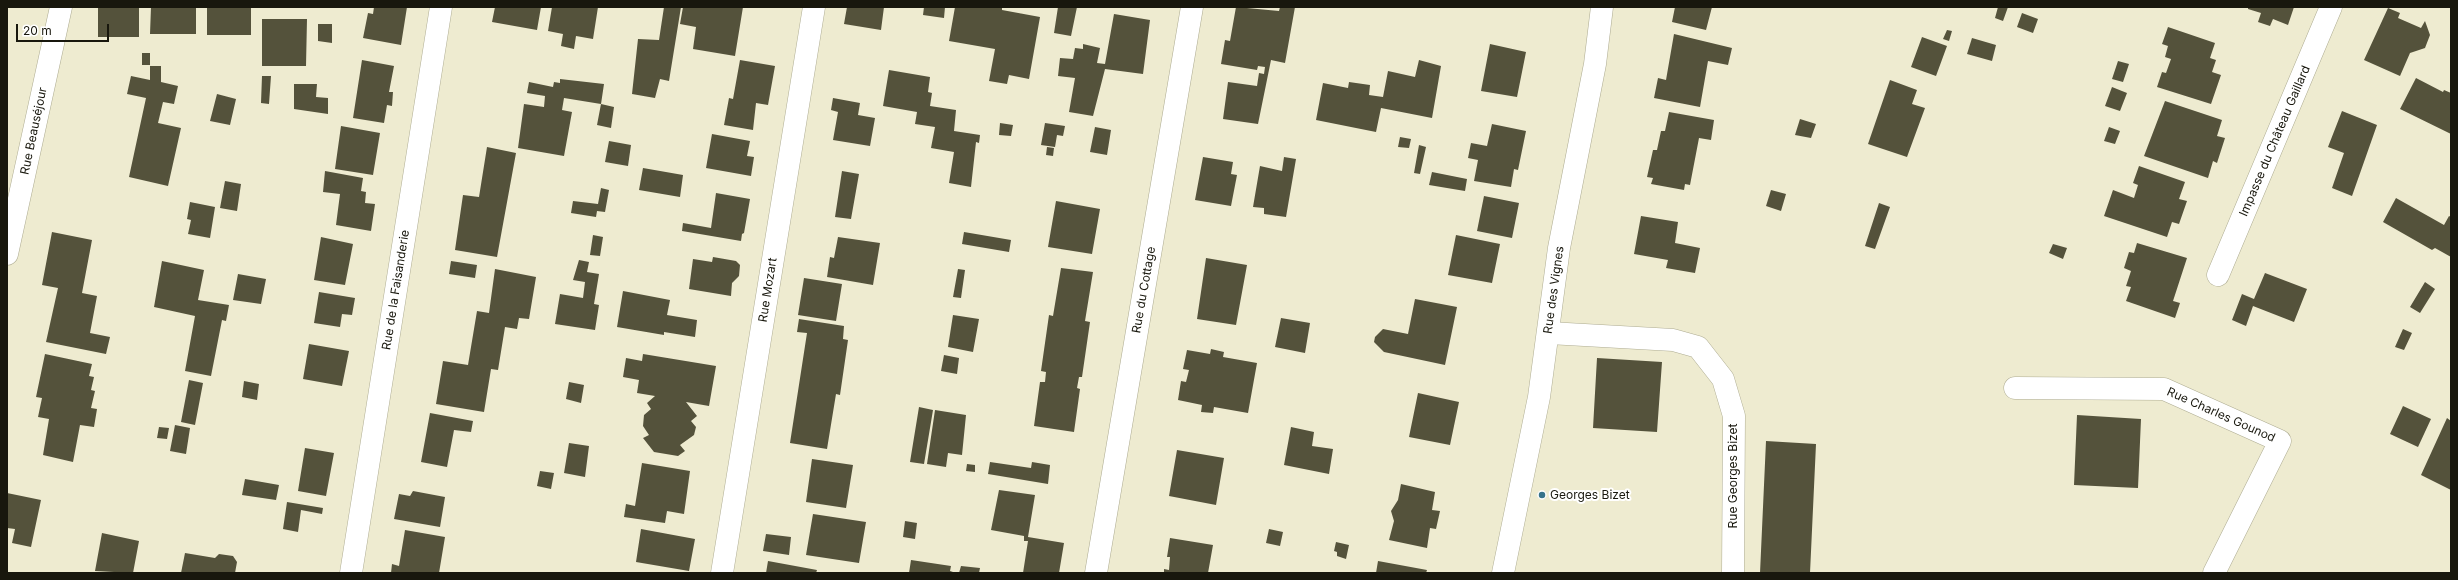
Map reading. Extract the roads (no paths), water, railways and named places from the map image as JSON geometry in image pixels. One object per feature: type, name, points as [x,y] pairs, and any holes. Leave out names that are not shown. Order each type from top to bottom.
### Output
[{"type":"street","name":"Rue Beauséjour","points":[[7,254],[61,7]]},
{"type":"street","name":"Rue de la Faisanderie","points":[[350,573],[441,7]]},
{"type":"street","name":"Rue Mozart","points":[[722,573],[814,7]]},
{"type":"street","name":"Rue du Cottage","points":[[1096,573],[1192,7]]},
{"type":"street","name":"Rue des Vignes","points":[[1503,573],[1539,397],[1559,248],[1595,64],[1600,7]]},
{"type":"street","name":"Impasse du Château Gaillard","points":[[2218,274],[2331,7]]},
{"type":"street","name":"Rue Georges Bizet","points":[[1548,334],[1673,340],[1698,347],[1719,374],[1723,380],[1734,416],[1733,573]]},
{"type":"street","name":"Rue Charles Gounod","points":[[2015,388],[2164,389],[2280,441],[2214,573]]},
{"type":"place","name":"Georges Bizet","points":[[1542,495]]}]
